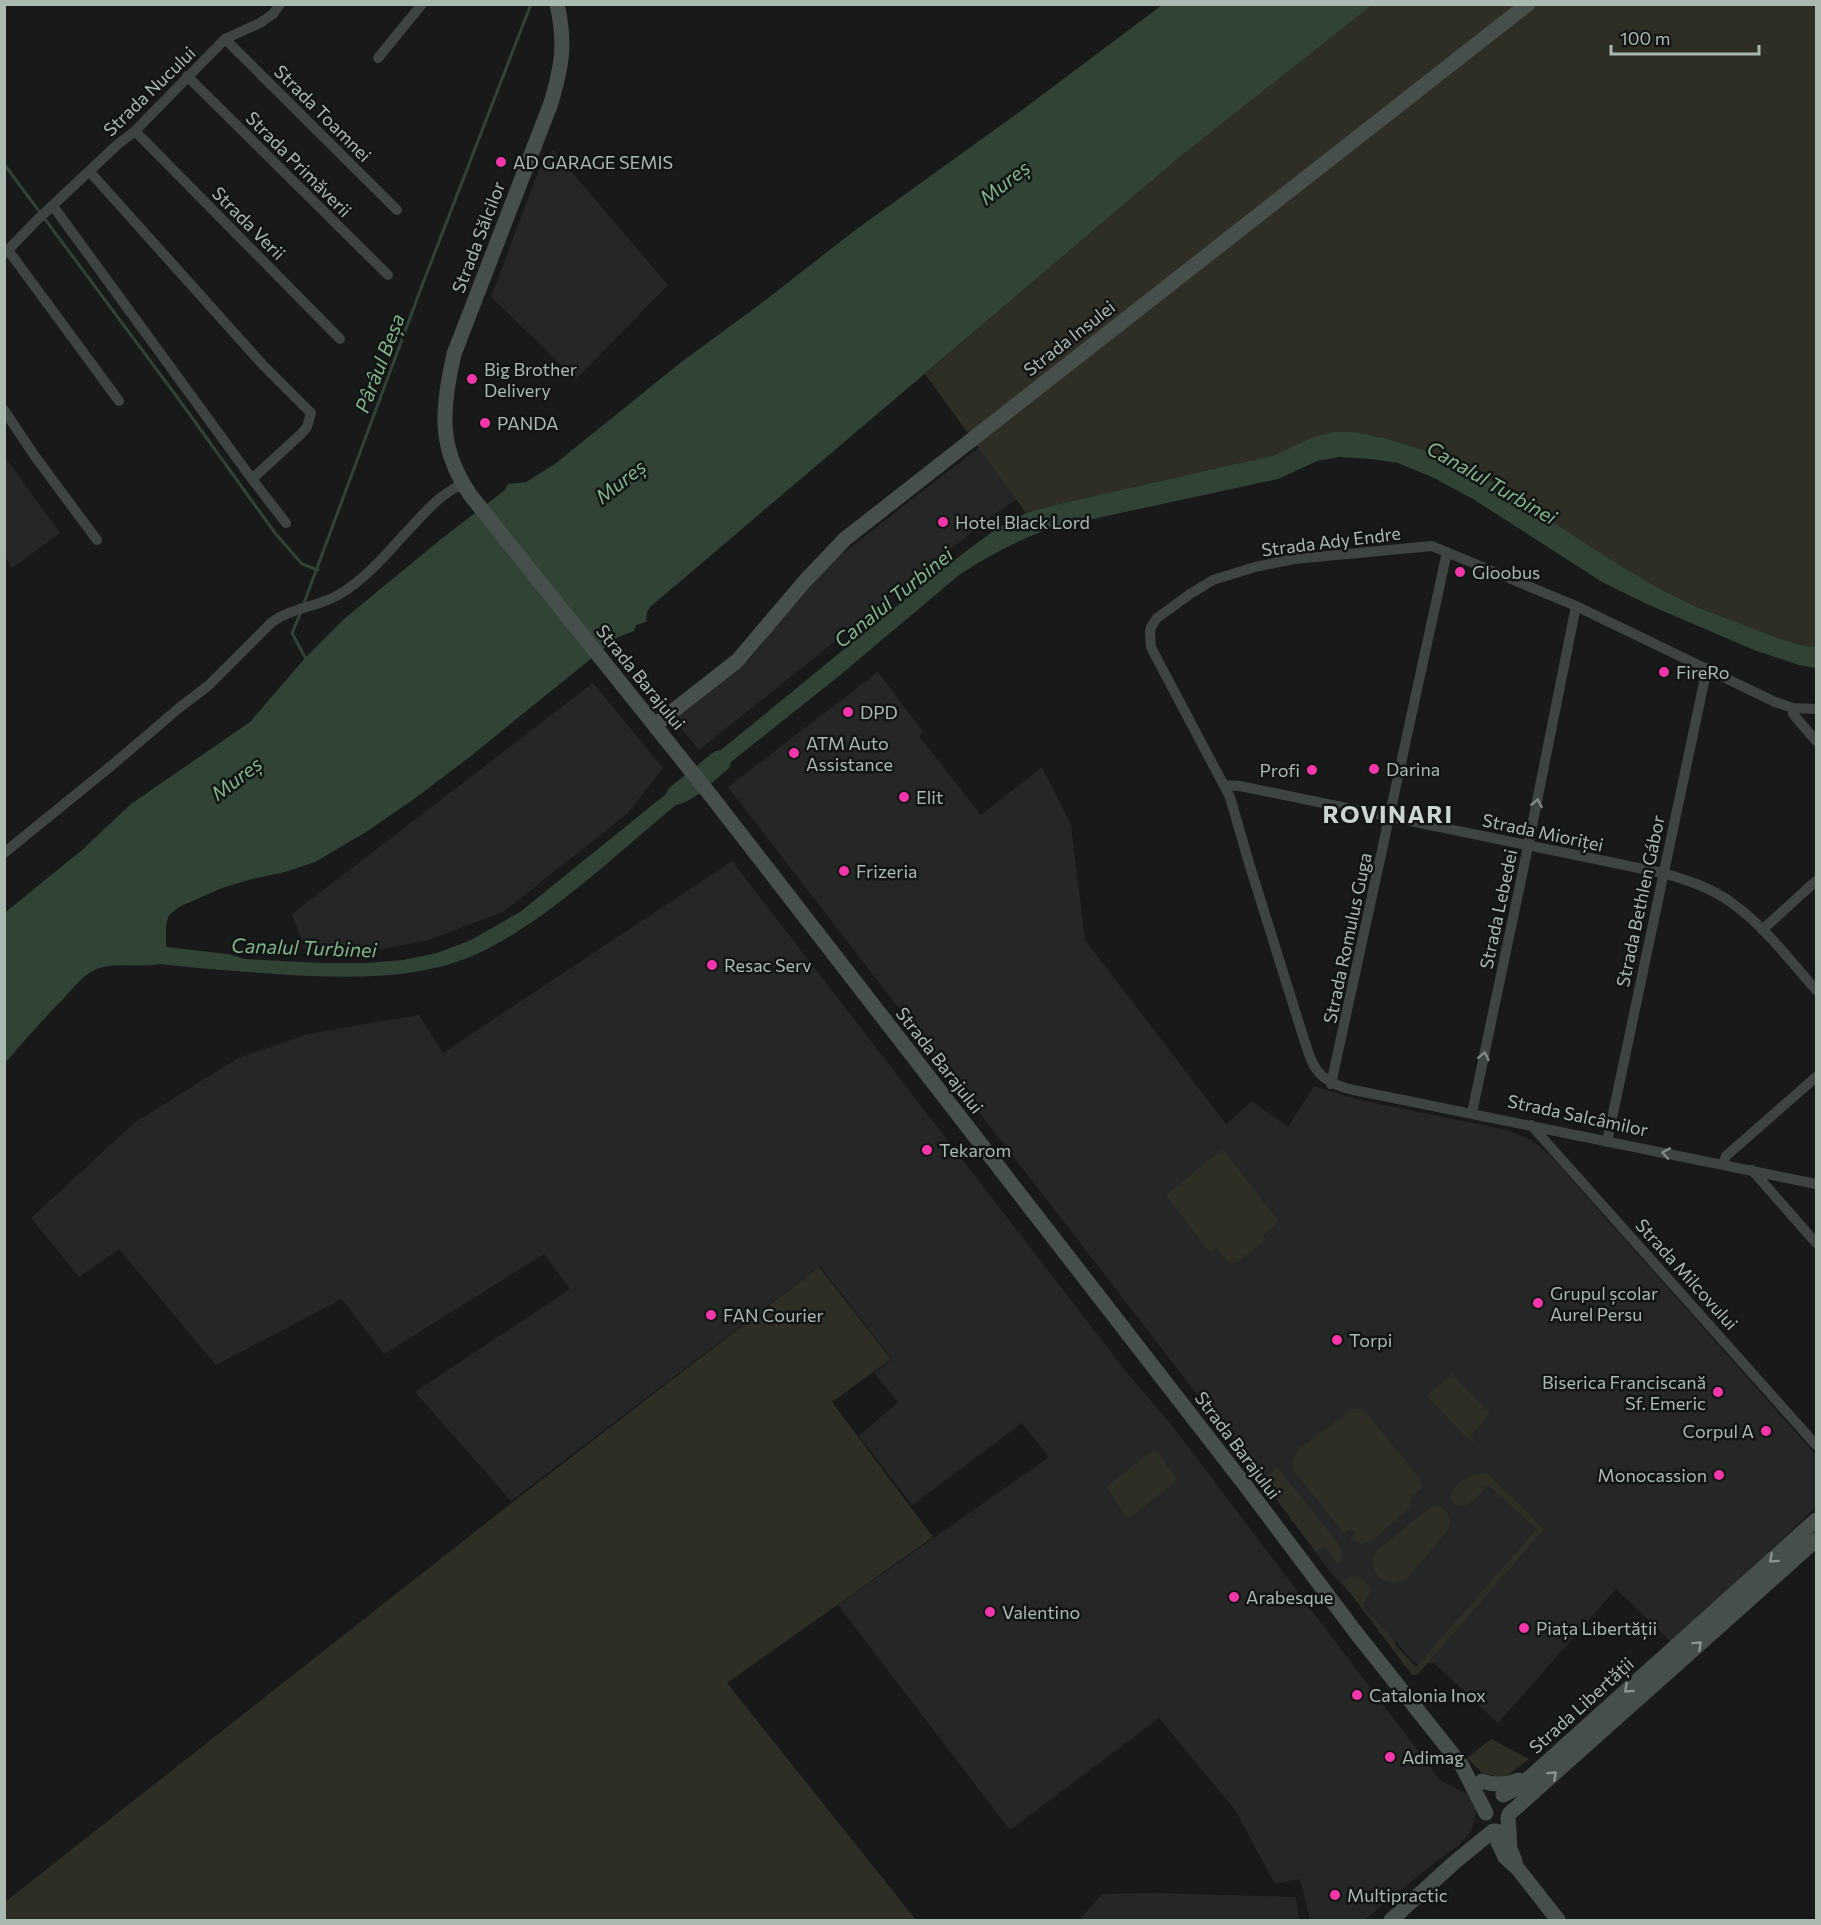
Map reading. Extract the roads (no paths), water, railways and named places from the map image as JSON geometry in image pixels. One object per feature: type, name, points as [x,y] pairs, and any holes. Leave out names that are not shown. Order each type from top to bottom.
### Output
[{"type":"main road","name":"Strada Sălcilor","points":[[467,490],[449,452],[444,421],[447,387],[454,354],[551,103],[560,73],[564,46],[557,4]]},
{"type":"main road","name":"Strada Insulei","points":[[655,725],[737,660],[844,539],[1528,4]]},
{"type":"main road","name":"Strada Barajului","points":[[467,490],[711,795],[1239,1477],[1357,1634],[1462,1766],[1505,1857]]},
{"type":"main road","name":"Strada Libertății","points":[[1501,1794],[1519,1787],[1816,1520]]},
{"type":"main road","name":"Strada Libertății","points":[[1490,1824],[1501,1829],[1509,1816],[1816,1540]]},
{"type":"main road","name":"Strada Barajului","points":[[1462,1766],[1501,1794]]},
{"type":"main road","points":[[1482,1781],[1506,1784],[1517,1781],[1542,1766]]},
{"type":"main road","points":[[1391,1920],[1458,1859],[1490,1824],[1491,1799],[1501,1794],[1510,1802],[1510,1849],[1518,1869]]},
{"type":"main road","points":[[1458,1859],[1483,1851],[1494,1852],[1505,1857],[1518,1869],[1558,1920]]},
{"type":"street","name":"Strada Nucului","points":[[6,252],[37,220],[135,131],[225,39],[260,23],[273,14],[280,4]]},
{"type":"street","points":[[378,58],[422,4]]},
{"type":"street","name":"Strada Toamnei","points":[[225,39],[397,210]]},
{"type":"street","name":"Strada Primăverii","points":[[187,76],[388,275]]},
{"type":"street","name":"Strada Verii","points":[[135,131],[340,339]]},
{"type":"street","points":[[90,172],[263,365],[311,413],[301,434],[252,479]]},
{"type":"street","points":[[50,208],[286,523]]},
{"type":"street","points":[[6,252],[119,401]]},
{"type":"street","points":[[4,410],[97,540]]},
{"type":"street","points":[[4,854],[179,708],[209,686],[272,622],[282,615],[339,595],[357,582],[385,555],[438,499],[451,489],[467,490]]},
{"type":"street","name":"Strada Ady Endre","points":[[1332,1084],[1324,1079],[1311,1060],[1249,863],[1235,810],[1151,647],[1151,627],[1157,618],[1213,580],[1273,563],[1338,554],[1435,547],[1576,606],[1775,702],[1793,708],[1816,709]]},
{"type":"street","name":"Strada Romulus Guga","points":[[1332,1084],[1447,552]]},
{"type":"street","name":"Strada Lebedei","points":[[1472,1113],[1576,606]]},
{"type":"street","name":"Strada Bethlen Gábor","points":[[1607,1142],[1707,668]]},
{"type":"street","points":[[1793,708],[1793,714],[1816,741]]},
{"type":"street","name":"Strada Mioriței","points":[[1224,785],[1240,786],[1663,873],[1695,883],[1731,902],[1762,930],[1816,990]]},
{"type":"street","points":[[1762,930],[1816,881]]},
{"type":"street","points":[[1723,1164],[1726,1156],[1816,1077]]},
{"type":"street","name":"Strada Salcâmilor","points":[[1332,1084],[1816,1184]]},
{"type":"street","name":"Strada Milcovului","points":[[1531,1125],[1816,1445]]},
{"type":"street","points":[[1752,1170],[1816,1243]]},
{"type":"water","name":"Mureș","points":[[1162,5],[1372,5],[1181,156],[650,607],[646,622],[636,625],[634,631],[618,637],[467,759],[366,832],[315,862],[222,888],[179,907],[169,915],[166,925],[166,947],[228,954],[245,959],[368,963],[403,960],[437,953],[471,940],[520,912],[666,794],[669,788],[715,751],[721,750],[937,573],[999,527],[1026,513],[1059,504],[1275,455],[1312,438],[1333,432],[1354,432],[1388,439],[1430,452],[1471,469],[1616,563],[1662,590],[1697,607],[1778,638],[1816,647],[1816,668],[1799,665],[1754,650],[1649,605],[1602,582],[1473,499],[1434,478],[1398,463],[1339,457],[1317,461],[1278,479],[1051,528],[981,561],[959,575],[839,676],[731,762],[729,768],[704,790],[676,805],[556,905],[531,923],[479,953],[457,962],[410,973],[339,977],[159,964],[114,965],[99,968],[89,973],[76,985],[5,1063],[4,914],[7,911],[82,850],[131,804],[250,722],[305,658],[344,619],[505,490],[508,484],[526,482],[555,464],[680,363],[854,231],[1022,110]]},
{"type":"waterway","name":"Pârâul Beșa","points":[[304,603],[423,283],[531,4]]},
{"type":"waterway","points":[[4,164],[275,533],[302,564],[318,570]]},
{"type":"waterway","name":"Pârâul Beșa","points":[[301,612],[292,633],[307,661]]},
{"type":"place","name":"AD GARAGE SEMIS","points":[[501,162]]},
{"type":"place","name":"Big Brother Delivery","points":[[472,379]]},
{"type":"place","name":"PANDA","points":[[485,423]]},
{"type":"place","name":"Hotel Black Lord","points":[[943,522]]},
{"type":"place","name":"Gloobus","points":[[1460,572]]},
{"type":"place","name":"FireRo","points":[[1664,672]]},
{"type":"place","name":"DPD","points":[[848,712]]},
{"type":"place","name":"ATM Auto Assistance","points":[[794,753]]},
{"type":"place","name":"Darina","points":[[1374,769]]},
{"type":"place","name":"Profi","points":[[1312,770]]},
{"type":"place","name":"Elit","points":[[904,797]]},
{"type":"place","name":"Frizeria","points":[[844,871]]},
{"type":"place","name":"Resac Serv","points":[[712,965]]},
{"type":"place","name":"Tekarom","points":[[927,1150]]},
{"type":"place","name":"Grupul școlar Aurel Persu","points":[[1538,1303]]},
{"type":"place","name":"FAN Courier","points":[[711,1315]]},
{"type":"place","name":"Torpi","points":[[1337,1340]]},
{"type":"place","name":"Biserica Franciscană Sf. Emeric","points":[[1718,1392]]},
{"type":"place","name":"Corpul A","points":[[1766,1431]]},
{"type":"place","name":"Monocassion","points":[[1719,1475]]},
{"type":"place","name":"Arabesque","points":[[1234,1597]]},
{"type":"place","name":"Valentino","points":[[990,1612]]},
{"type":"place","name":"Piața Libertății","points":[[1524,1628]]},
{"type":"place","name":"Catalonia Inox","points":[[1357,1695]]},
{"type":"place","name":"Adimag","points":[[1390,1757]]},
{"type":"place","name":"Multipractic","points":[[1335,1895]]},
{"type":"district","name":"ROVINARI","points":[[1388,813]]},
{"type":"water label","name":"Canalul Turbinei","points":[[1492,482]]},
{"type":"water label","name":"Canalul Turbinei","points":[[893,597]]},
{"type":"water label","name":"Canalul Turbinei","points":[[304,947]]}]
